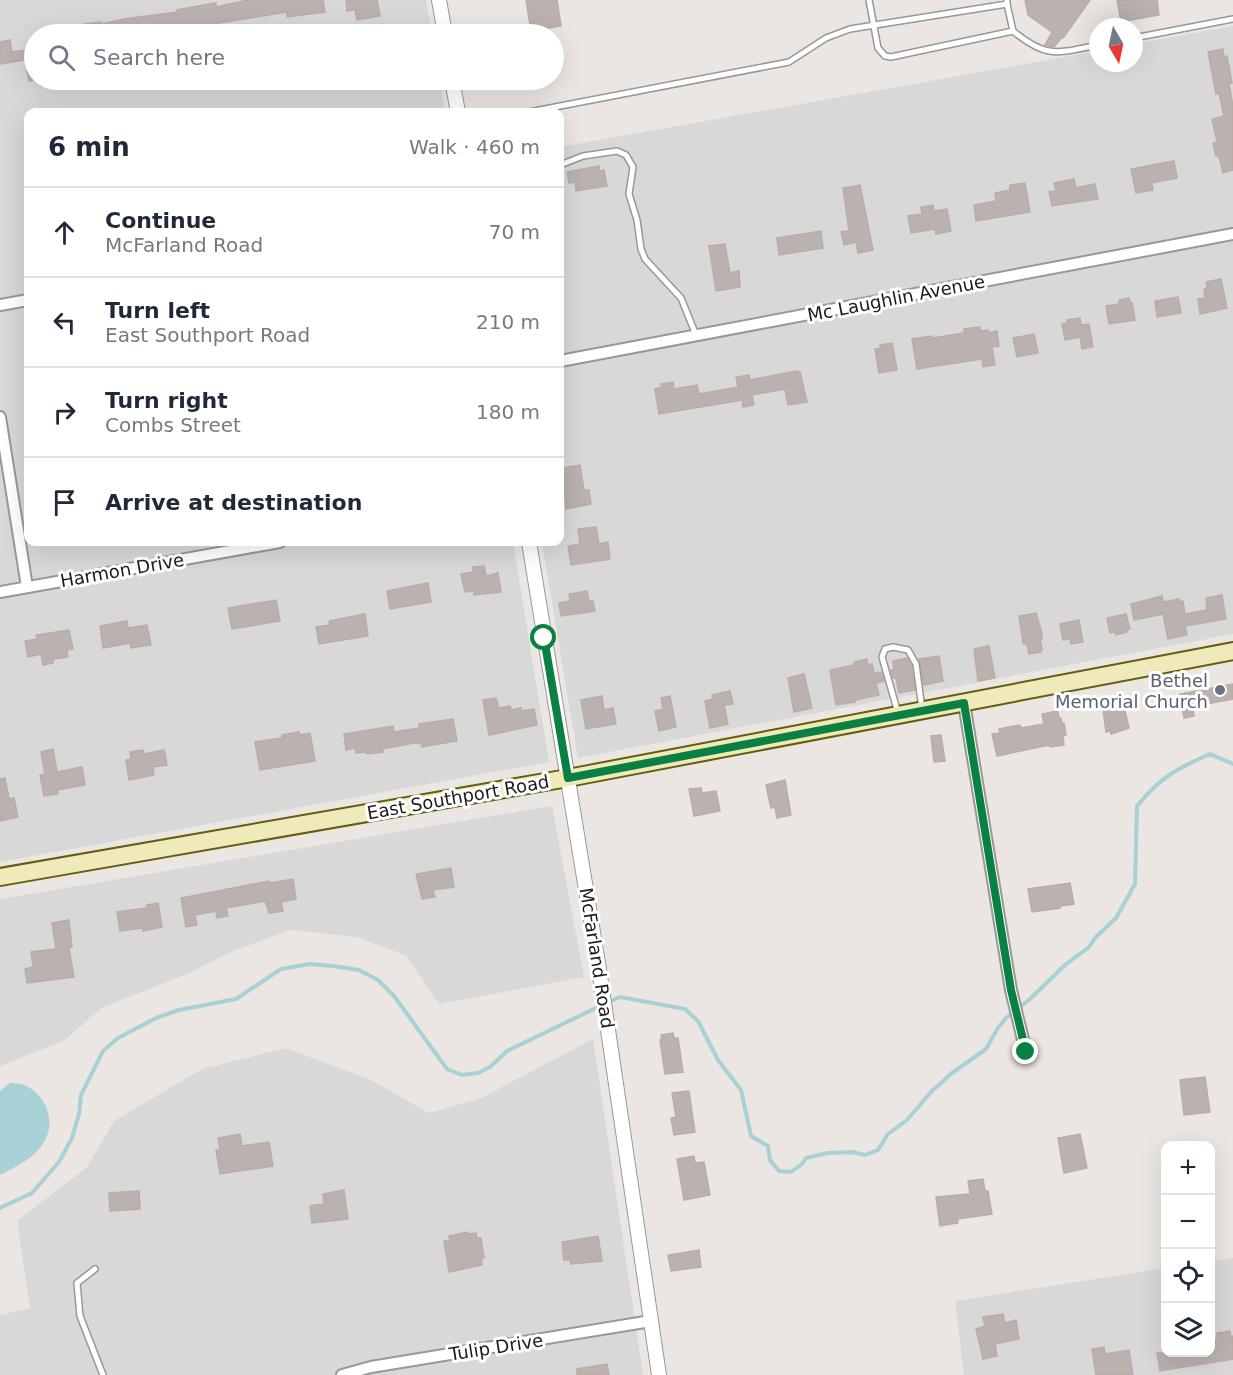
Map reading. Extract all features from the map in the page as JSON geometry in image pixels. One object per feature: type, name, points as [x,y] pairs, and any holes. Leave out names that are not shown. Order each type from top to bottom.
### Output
[{"type":"main road","name":"East Southport Road","points":[[0,877],[568,778],[1233,651]]},
{"type":"street","points":[[439,0],[443,24]]},
{"type":"street","points":[[454,90],[457,108]]},
{"type":"street","name":"Mc Laughlin Avenue","points":[[564,360],[1233,234]]},
{"type":"street","points":[[0,304],[24,301]]},
{"type":"street","points":[[0,417],[27,587]]},
{"type":"street","name":"Harmon Drive","points":[[0,592],[258,546]]},
{"type":"street","name":"McFarland Road","points":[[530,546],[598,969],[659,1375]]},
{"type":"street","points":[[964,703],[1011,990],[1026,1052]]},
{"type":"street","name":"Tulip Drive","points":[[342,1375],[371,1367],[651,1321]]},
{"type":"lane","points":[[869,0],[881,53],[891,57],[1013,31]]},
{"type":"lane","points":[[550,108],[789,62],[826,38],[850,29],[1007,2],[1013,31],[1025,41],[1048,53],[1089,46]]},
{"type":"lane","points":[[1143,36],[1233,19]]},
{"type":"lane","points":[[564,163],[583,156],[617,151],[626,155],[633,167],[629,194],[637,219],[641,249],[645,259],[681,298],[696,336]]},
{"type":"lane","points":[[899,715],[882,657],[885,650],[892,646],[908,650],[914,657],[922,711]]},
{"type":"lane","points":[[95,1269],[77,1283],[80,1316],[103,1375]]},
{"type":"shaded area","points":[[0,0],[426,0],[430,24],[24,24],[24,90],[441,90],[444,108],[24,108],[24,546],[514,546],[549,762],[0,862]]},
{"type":"shaded area","points":[[1233,26],[1233,634],[578,758],[543,546],[564,546],[564,146],[1089,53],[1089,72],[1143,72],[1143,42]]},
{"type":"shaded area","points":[[552,806],[584,977],[439,1004],[407,956],[357,937],[291,930],[233,951],[187,974],[101,1008],[65,1040],[0,1066],[0,899]]},
{"type":"shaded area","points":[[593,1039],[643,1375],[0,1375],[0,1315],[30,1308],[17,1221],[87,1167],[114,1121],[202,1069],[286,1048],[369,1079],[429,1113],[481,1098]]},
{"type":"shaded area","points":[[1233,1258],[1233,1375],[964,1375],[955,1301],[1161,1269],[1161,1357],[1215,1357],[1215,1260]]},
{"type":"water","points":[[10,1083],[20,1084],[38,1094],[44,1102],[50,1122],[40,1148],[25,1162],[0,1175],[0,1091]]},
{"type":"building","points":[[248,0],[323,0],[325,12],[287,17],[287,12],[219,24],[101,24],[177,12],[177,10],[216,3],[216,7]]},
{"type":"building","points":[[346,0],[377,0],[380,16],[357,20],[355,10],[347,11]]},
{"type":"building","points":[[526,0],[557,0],[561,24],[530,24]]},
{"type":"building","points":[[1025,0],[1090,0],[1054,47],[1045,45],[1052,32],[1028,15]]},
{"type":"building","points":[[1117,0],[1157,0],[1159,15],[1120,18]]},
{"type":"building","points":[[10,40],[12,52],[24,50],[24,60],[0,64],[0,42]]},
{"type":"building","points":[[1223,49],[1224,57],[1227,56],[1232,83],[1229,84],[1233,106],[1233,170],[1223,173],[1213,143],[1217,142],[1212,119],[1224,116],[1219,93],[1216,94],[1208,52]]},
{"type":"building","points":[[1174,161],[1177,178],[1152,183],[1153,190],[1136,193],[1131,169]]},
{"type":"building","points":[[599,166],[599,171],[604,170],[607,186],[576,191],[575,182],[569,183],[567,172]]},
{"type":"building","points":[[1074,179],[1076,188],[1095,184],[1098,199],[1052,206],[1049,192],[1056,191],[1054,183]]},
{"type":"building","points":[[1025,183],[1030,212],[976,221],[974,205],[996,201],[995,193],[1010,190],[1010,185]]},
{"type":"building","points":[[860,185],[873,250],[858,253],[856,242],[844,245],[841,232],[849,231],[843,188]]},
{"type":"building","points":[[933,205],[934,211],[947,209],[951,231],[936,234],[935,229],[911,233],[908,216],[922,214],[921,207]]},
{"type":"building","points":[[821,231],[823,248],[779,255],[777,238]]},
{"type":"building","points":[[725,244],[730,273],[739,271],[740,287],[716,291],[709,246]]},
{"type":"building","points":[[1221,279],[1227,308],[1200,314],[1198,299],[1205,298],[1206,282]]},
{"type":"building","points":[[1178,297],[1181,313],[1157,317],[1155,301]]},
{"type":"building","points":[[1129,298],[1130,303],[1132,302],[1135,320],[1109,324],[1106,306],[1119,304],[1119,300]]},
{"type":"building","points":[[1080,318],[1081,325],[1089,324],[1093,347],[1082,349],[1080,337],[1065,340],[1062,324],[1067,323],[1067,320]]},
{"type":"building","points":[[980,327],[980,331],[988,330],[989,333],[997,331],[999,346],[992,347],[995,365],[983,367],[982,359],[917,369],[912,339],[964,333],[964,329]]},
{"type":"building","points":[[1034,334],[1038,353],[1017,357],[1013,338]]},
{"type":"building","points":[[892,343],[897,370],[879,373],[875,349],[881,348],[880,345]]},
{"type":"building","points":[[800,372],[807,402],[788,405],[785,389],[752,395],[754,405],[743,407],[742,400],[659,414],[655,389],[662,387],[661,384],[673,382],[674,389],[697,385],[699,394],[738,387],[736,377],[749,375],[750,380]]},
{"type":"building","points":[[580,465],[584,490],[589,490],[591,504],[566,509],[564,468]]},
{"type":"building","points":[[596,527],[599,544],[608,542],[610,559],[571,565],[568,546],[580,544],[578,529]]},
{"type":"building","points":[[484,566],[486,576],[498,573],[501,592],[474,595],[474,591],[465,592],[461,574],[473,572],[473,567]]},
{"type":"building","points":[[428,583],[431,602],[390,609],[387,591]]},
{"type":"building","points":[[587,591],[589,601],[593,601],[595,611],[561,616],[559,603],[570,601],[569,594]]},
{"type":"building","points":[[1222,595],[1226,619],[1185,626],[1187,635],[1168,639],[1163,614],[1134,620],[1131,604],[1162,596],[1163,602],[1179,599],[1180,602],[1183,601],[1185,614],[1207,610],[1206,598]]},
{"type":"building","points":[[276,600],[280,621],[232,629],[228,608]]},
{"type":"building","points":[[1036,613],[1042,633],[1042,639],[1040,639],[1042,649],[1041,652],[1029,654],[1027,645],[1023,643],[1019,616]]},
{"type":"building","points":[[365,614],[368,636],[319,644],[316,627],[330,625],[329,621]]},
{"type":"building","points":[[1126,614],[1130,629],[1116,635],[1116,632],[1110,633],[1107,618]]},
{"type":"building","points":[[1079,620],[1083,642],[1071,644],[1070,639],[1063,640],[1060,624]]},
{"type":"building","points":[[127,621],[128,628],[147,625],[151,645],[131,648],[130,643],[103,648],[100,626]]},
{"type":"building","points":[[69,630],[73,649],[67,650],[68,657],[53,659],[53,663],[43,665],[41,654],[28,657],[25,641],[37,639],[36,635]]},
{"type":"building","points":[[989,646],[995,678],[978,681],[974,649]]},
{"type":"building","points":[[939,656],[943,681],[924,685],[919,659]]},
{"type":"building","points":[[907,658],[911,666],[915,690],[899,693],[896,678],[893,678],[891,670],[894,670],[893,661]]},
{"type":"building","points":[[867,659],[868,665],[872,664],[874,673],[881,672],[884,681],[876,683],[879,695],[836,705],[830,670],[854,665],[854,662]]},
{"type":"building","points":[[804,674],[812,708],[794,712],[788,678]]},
{"type":"building","points":[[1233,684],[1233,699],[1206,704],[1207,708],[1193,710],[1194,716],[1184,718],[1180,694]]},
{"type":"building","points":[[730,691],[733,704],[724,705],[728,724],[710,728],[705,701],[713,699],[712,695]]},
{"type":"building","points":[[602,696],[604,710],[613,708],[616,724],[586,729],[581,700]]},
{"type":"building","points":[[670,696],[676,727],[659,731],[655,711],[663,709],[661,698]]},
{"type":"building","points":[[1122,697],[1129,728],[1111,734],[1110,731],[1106,732],[1102,701]]},
{"type":"building","points":[[496,698],[499,708],[510,706],[511,710],[521,708],[521,711],[534,709],[537,725],[489,735],[483,700]]},
{"type":"building","points":[[1058,711],[1059,718],[1064,723],[1066,735],[1063,736],[1064,745],[1050,747],[1049,745],[997,756],[992,734],[1000,733],[999,729],[1044,724],[1042,714]]},
{"type":"building","points":[[453,719],[457,741],[422,747],[421,743],[414,743],[367,754],[366,752],[356,753],[355,748],[346,750],[344,734],[393,726],[394,732],[419,728],[419,724]]},
{"type":"building","points":[[299,732],[299,735],[310,733],[315,761],[260,770],[255,742],[282,738],[282,735]]},
{"type":"building","points":[[941,735],[945,761],[934,762],[931,736]]},
{"type":"building","points":[[53,749],[57,772],[82,767],[85,785],[57,790],[58,794],[44,796],[40,775],[45,774],[41,752]]},
{"type":"building","points":[[143,750],[144,754],[164,750],[167,765],[153,767],[154,775],[129,780],[126,760],[131,759],[130,752]]},
{"type":"building","points":[[5,778],[9,799],[14,798],[18,817],[0,821],[0,779]]},
{"type":"building","points":[[785,780],[791,815],[777,818],[775,807],[771,808],[766,785]]},
{"type":"building","points":[[701,788],[702,793],[716,791],[720,811],[694,816],[689,789]]},
{"type":"building","points":[[451,868],[454,887],[433,890],[435,897],[422,899],[416,874]]},
{"type":"building","points":[[293,879],[296,899],[281,902],[283,911],[269,913],[265,901],[226,908],[228,916],[217,918],[216,911],[195,915],[197,925],[186,927],[181,898],[269,881],[270,883]]},
{"type":"building","points":[[1070,883],[1074,904],[1032,912],[1028,889]]},
{"type":"building","points":[[158,903],[162,927],[143,931],[143,928],[120,931],[117,912],[147,908],[147,905]]},
{"type":"building","points":[[69,920],[72,947],[69,948],[74,977],[27,983],[25,969],[33,967],[31,952],[56,949],[52,923]]},
{"type":"building","points":[[673,1033],[674,1038],[678,1038],[683,1072],[665,1074],[660,1040],[662,1040],[661,1035]]},
{"type":"building","points":[[1205,1077],[1210,1112],[1184,1115],[1180,1080]]},
{"type":"building","points":[[689,1091],[695,1132],[674,1135],[671,1118],[676,1117],[672,1093]]},
{"type":"building","points":[[240,1134],[242,1146],[269,1142],[273,1166],[220,1174],[216,1150],[220,1150],[218,1138]]},
{"type":"building","points":[[1080,1134],[1087,1168],[1064,1173],[1058,1138]]},
{"type":"building","points":[[694,1156],[695,1163],[704,1162],[710,1195],[684,1200],[677,1159]]},
{"type":"building","points":[[983,1179],[985,1191],[988,1191],[992,1214],[957,1219],[958,1223],[940,1226],[936,1197],[970,1194],[968,1181]]},
{"type":"building","points":[[344,1190],[348,1219],[312,1223],[310,1206],[324,1204],[323,1194]]},
{"type":"building","points":[[139,1191],[140,1209],[110,1211],[109,1193]]},
{"type":"building","points":[[467,1232],[468,1234],[476,1233],[477,1238],[481,1238],[484,1258],[481,1258],[482,1265],[449,1272],[444,1241],[450,1241],[449,1236]]},
{"type":"building","points":[[598,1236],[602,1261],[571,1264],[570,1260],[564,1260],[562,1242]]},
{"type":"building","points":[[699,1250],[701,1267],[671,1271],[668,1255]]},
{"type":"building","points":[[1003,1314],[1005,1323],[1016,1320],[1019,1339],[995,1344],[997,1356],[983,1359],[976,1329],[985,1326],[983,1317]]},
{"type":"building","points":[[1230,1331],[1231,1337],[1233,1336],[1233,1359],[1160,1371],[1157,1353],[1161,1353],[1161,1357],[1215,1357],[1217,1333]]},
{"type":"building","points":[[1104,1347],[1105,1354],[1129,1350],[1133,1375],[1096,1375],[1092,1349]]},
{"type":"building","points":[[607,1364],[609,1375],[577,1375],[577,1369]]},
{"type":"waterway","points":[[607,1003],[620,997],[685,1009],[698,1021],[718,1060],[741,1090],[751,1136],[768,1146],[770,1160],[779,1171],[791,1172],[806,1158],[828,1153],[852,1152],[865,1155],[878,1150],[888,1134],[907,1120],[932,1091],[952,1073],[986,1049],[1006,1018],[1030,999],[1065,965],[1089,947],[1116,918],[1135,884],[1137,806],[1146,796],[1170,775],[1210,754],[1233,764]]},
{"type":"waterway","points":[[0,1208],[32,1193],[59,1162],[72,1138],[79,1114],[81,1095],[103,1051],[118,1038],[156,1018],[179,1010],[236,999],[281,969],[310,964],[333,966],[359,970],[378,980],[394,996],[447,1069],[462,1075],[478,1073],[490,1067],[507,1051],[600,1006]]},
{"type":"place","name":"Bethel Memorial Church","points":[[1220,690]]},
{"type":"route","points":[[544,638],[568,778],[964,703],[1011,990],[1026,1052]]}]
